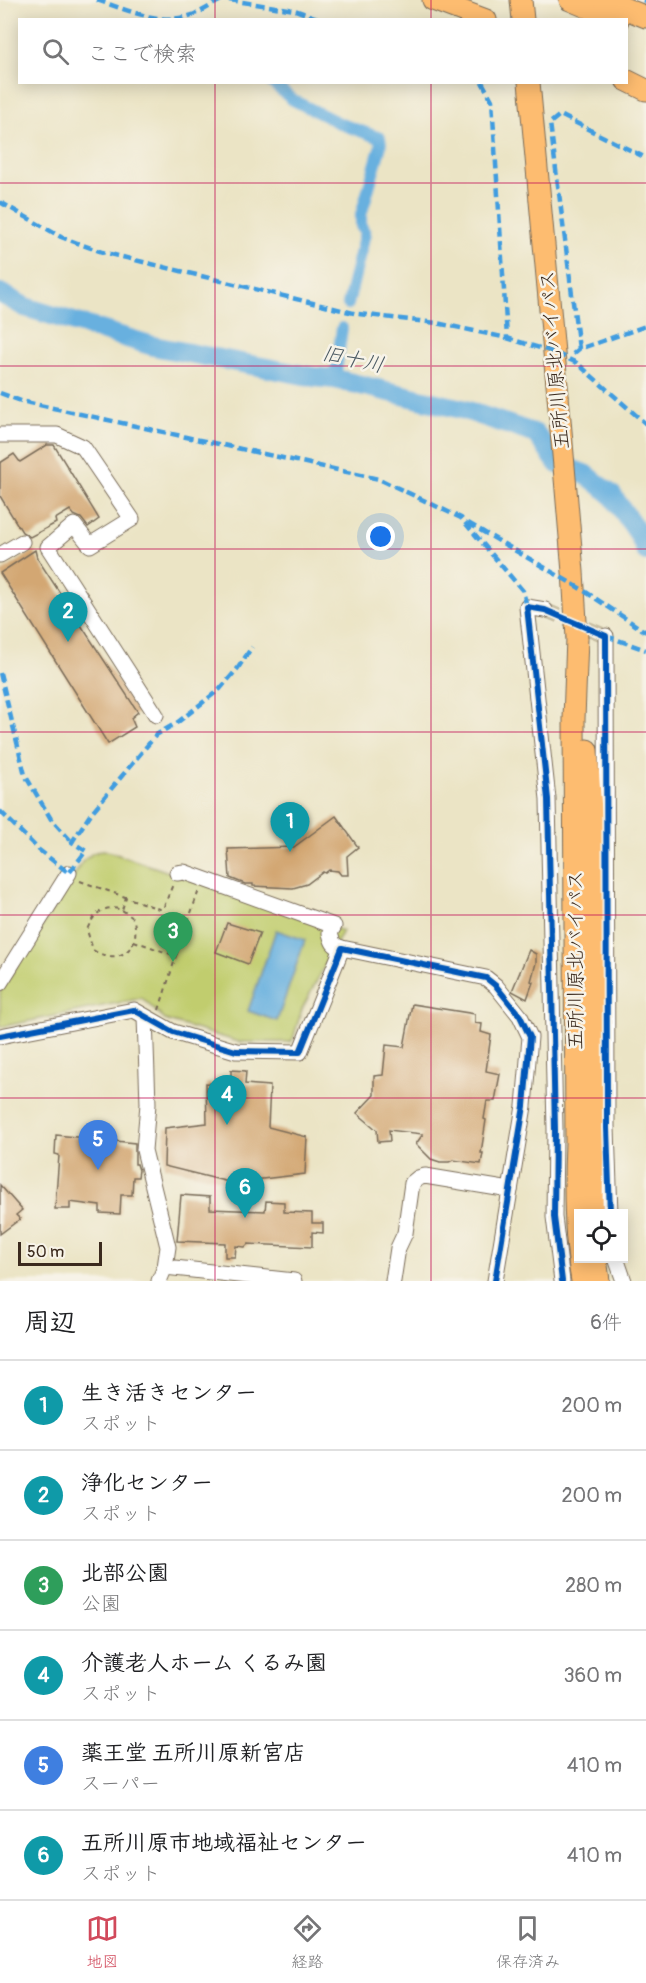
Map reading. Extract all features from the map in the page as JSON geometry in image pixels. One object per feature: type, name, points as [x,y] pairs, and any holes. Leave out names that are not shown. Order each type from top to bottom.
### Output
[{"type":"highway","points":[[521,0],[523,18]]},
{"type":"highway","points":[[570,0],[613,18]]},
{"type":"highway","points":[[604,0],[646,16]]},
{"type":"highway","points":[[437,1],[481,18]]},
{"type":"highway","points":[[628,23],[646,31]]},
{"type":"highway","points":[[628,81],[646,90]]},
{"type":"highway","name":"五所川原北バイパス","points":[[529,84],[573,572],[595,874],[592,1209]]},
{"type":"highway","name":"五所川原北バイパス","points":[[577,639],[574,719],[576,1120],[574,1198],[578,1262],[582,1281]]},
{"type":"highway","points":[[597,1263],[599,1281]]},
{"type":"street","points":[[0,435],[57,435],[83,447],[132,519],[90,545],[74,525],[48,548],[156,715]]},
{"type":"street","points":[[0,555],[22,542]]},
{"type":"street","points":[[545,610],[527,607],[548,799],[555,1130],[554,1216],[562,1281]]},
{"type":"street","points":[[606,636],[607,1128],[610,1209]]},
{"type":"street","points":[[177,873],[184,872],[334,926],[330,933],[337,947],[486,978],[496,986],[520,1016],[530,1037],[524,1106],[495,1281]]},
{"type":"street","points":[[0,983],[69,875]]},
{"type":"street","points":[[0,1036],[134,1010],[173,1032],[236,1051],[300,1052],[342,948]]},
{"type":"street","points":[[150,1020],[148,1104],[144,1150],[168,1247],[162,1274],[294,1281]]},
{"type":"street","points":[[393,1281],[398,1248],[405,1233],[412,1183],[418,1178],[425,1176],[510,1190]]},
{"type":"street","points":[[618,1263],[624,1281]]},
{"type":"path","points":[[69,875],[163,909],[177,873]]},
{"type":"path","points":[[150,1020],[176,956],[203,879]]},
{"type":"path","points":[[122,910],[126,897]]},
{"type":"path","points":[[110,908],[122,910],[132,918],[135,925],[134,941],[130,949],[116,957],[105,957],[93,950],[87,930],[97,913],[102,910],[110,908]]},
{"type":"path","points":[[134,941],[176,956]]},
{"type":"green space","points":[[104,850],[343,931],[302,1009],[290,1042],[239,1042],[165,1020],[142,998],[0,1027],[0,992],[84,860],[93,853]]},
{"type":"water","points":[[276,930],[305,940],[277,1021],[248,1011]]},
{"type":"building","points":[[47,445],[54,445],[99,519],[88,527],[70,510],[55,519],[56,523],[30,537],[22,532],[0,496],[0,463],[14,454],[20,462]]},
{"type":"building","points":[[35,550],[37,558],[138,712],[131,718],[135,727],[108,744],[0,573]]},
{"type":"building","points":[[336,816],[358,847],[347,856],[348,875],[329,870],[307,884],[293,888],[253,886],[253,884],[245,884],[230,878],[228,849],[294,847]]},
{"type":"building","points":[[227,923],[260,933],[248,964],[216,952]]},
{"type":"building","points":[[529,950],[536,954],[536,963],[527,999],[512,991]]},
{"type":"building","points":[[412,1004],[475,1014],[475,1023],[482,1024],[481,1032],[491,1035],[486,1071],[500,1074],[495,1101],[487,1101],[481,1164],[453,1160],[440,1162],[431,1159],[416,1144],[423,1134],[389,1130],[390,1141],[378,1142],[377,1130],[357,1113],[374,1095],[374,1076],[383,1075],[386,1045],[404,1047]]},
{"type":"building","points":[[231,1070],[246,1071],[245,1084],[270,1086],[268,1127],[307,1137],[305,1174],[237,1182],[237,1184],[164,1166],[165,1128],[207,1123],[206,1083],[231,1085]]},
{"type":"building","points":[[56,1135],[135,1143],[135,1164],[139,1170],[138,1177],[133,1177],[132,1195],[121,1195],[120,1214],[100,1213],[100,1206],[70,1202],[70,1209],[55,1209],[59,1155],[55,1154]]},
{"type":"building","points":[[0,1185],[22,1210],[16,1215],[20,1219],[0,1234]]},
{"type":"building","points":[[181,1195],[210,1197],[210,1209],[265,1211],[266,1201],[284,1202],[284,1212],[312,1213],[312,1223],[323,1223],[323,1233],[312,1232],[312,1247],[248,1244],[245,1247],[236,1246],[235,1257],[225,1257],[225,1243],[177,1241]]},
{"type":"waterway","points":[[273,84],[293,100],[341,124],[380,138],[381,145],[361,215],[361,226],[365,233],[348,304]]},
{"type":"waterway","name":"旧十川","points":[[0,293],[25,307],[153,346],[335,379],[462,409],[536,434],[558,464],[587,475],[612,495],[638,533],[646,551]]},
{"type":"waterway","points":[[335,379],[342,328]]},
{"type":"tunnel","points":[[545,610],[606,636]]},
{"type":"marked path","points":[[97,0],[159,18]]},
{"type":"marked path","points":[[178,18],[197,13],[221,0]]},
{"type":"marked path","points":[[229,0],[295,10],[317,18]]},
{"type":"marked path","points":[[483,84],[492,100],[507,338]]},
{"type":"marked path","points":[[579,349],[550,123],[560,115],[646,158]]},
{"type":"marked path","points":[[0,202],[61,237],[102,252],[358,314],[437,323],[507,338],[553,352],[577,363],[646,424]]},
{"type":"marked path","points":[[573,354],[579,349],[646,326]]},
{"type":"marked path","points":[[0,393],[21,401],[379,479],[461,518],[523,591],[527,607]]},
{"type":"marked path","points":[[468,523],[583,590],[646,632]]},
{"type":"marked path","points":[[606,636],[646,650]]},
{"type":"marked path","points":[[0,811],[39,850],[69,873],[86,851],[72,842],[92,812],[156,735],[178,722],[220,689],[252,647]]},
{"type":"marked path","points":[[0,673],[25,775],[51,819],[72,842]]},
{"type":"cycle path","points":[[562,1281],[554,1217],[555,1130],[548,799],[527,607],[545,610],[606,636],[607,1128],[610,1209]]},
{"type":"cycle path","points":[[0,1036],[134,1010],[173,1032],[236,1051],[300,1052],[342,948],[486,978],[496,986],[520,1016],[530,1037],[524,1106],[495,1281]]},
{"type":"place","name":"浄化センター","points":[[68,642]]},
{"type":"place","name":"生き活きセンター","points":[[290,852]]},
{"type":"place","name":"北部公園","points":[[173,962]]},
{"type":"place","name":"介護老人ホーム くるみ園","points":[[227,1125]]},
{"type":"place","name":"薬王堂 五所川原新宮店","points":[[98,1170]]},
{"type":"place","name":"五所川原市地域福祉センター","points":[[245,1218]]}]
